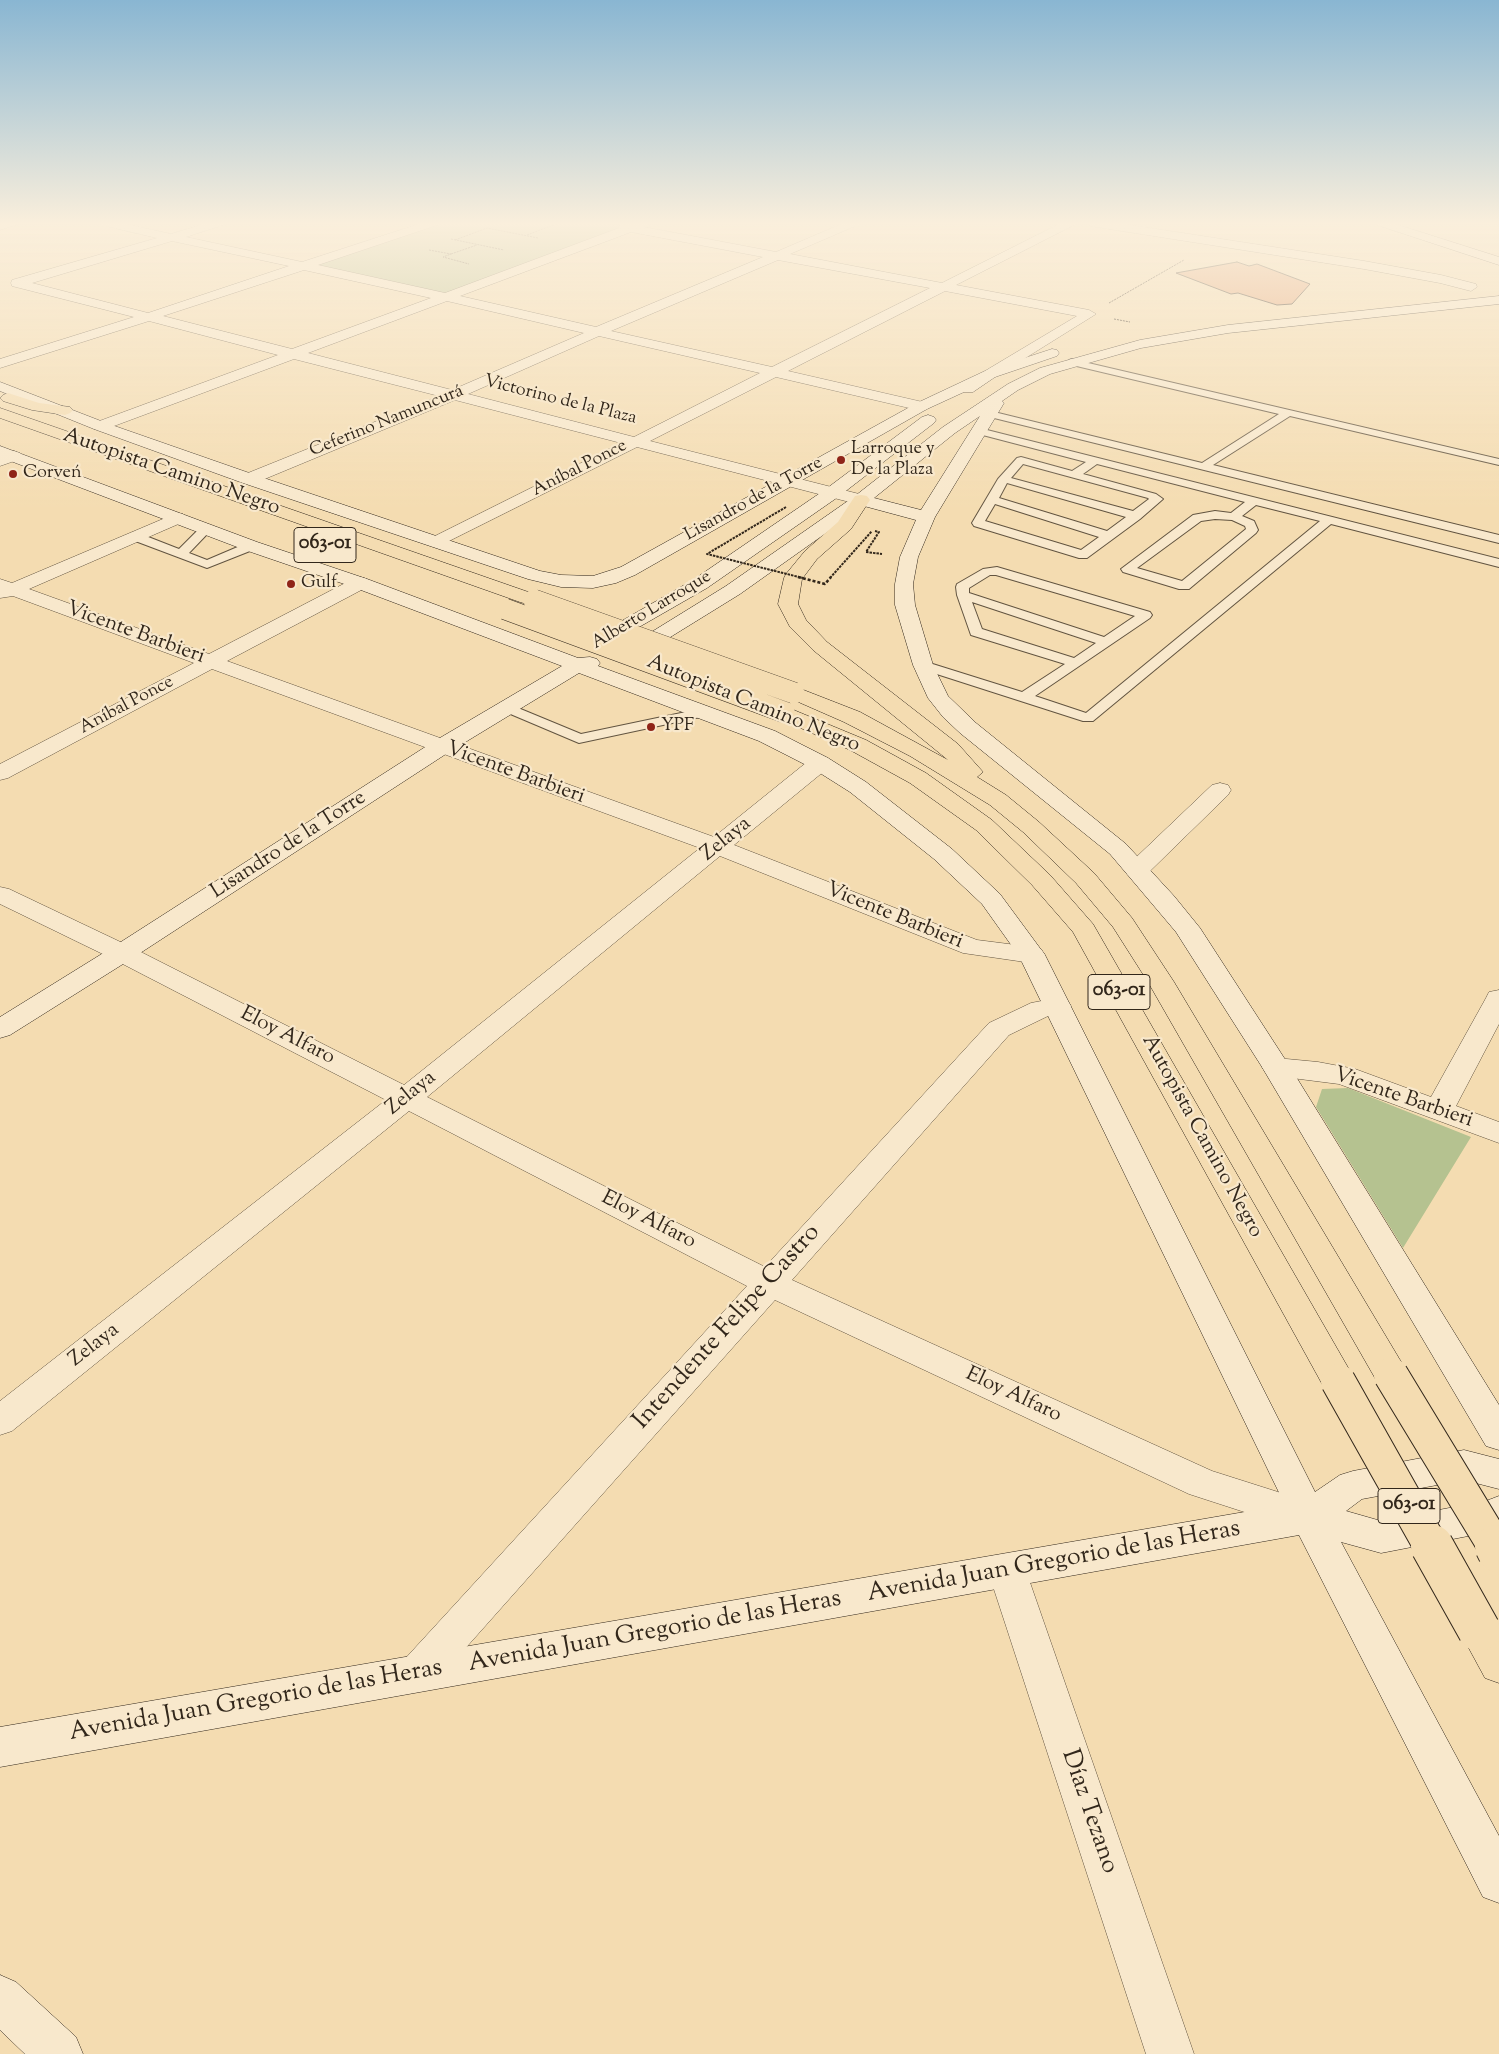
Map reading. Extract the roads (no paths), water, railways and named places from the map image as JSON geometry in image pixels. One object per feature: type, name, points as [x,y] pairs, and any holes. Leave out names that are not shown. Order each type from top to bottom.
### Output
[{"type":"highway","points":[[0,396],[37,407],[65,410]]},
{"type":"highway","name":"Autopista Camino Negro","points":[[0,413],[527,598],[789,702],[858,746],[918,778],[984,825],[1041,880],[1084,929],[1499,1665]]},
{"type":"highway","name":"Autopista Camino Negro","points":[[0,430],[403,573]]},
{"type":"highway","points":[[861,500],[845,525],[811,555],[793,578],[788,604],[797,623],[820,646],[950,749],[998,800]]},
{"type":"highway","name":"Autopista Camino Negro","points":[[495,606],[789,702],[852,717],[918,751],[998,800],[1031,827],[1085,878],[1123,923],[1161,982],[1391,1375],[1499,1552]]},
{"type":"street","points":[[0,364],[145,318]]},
{"type":"street","name":"Victorino de la Plaza","points":[[151,318],[926,517]]},
{"type":"street","points":[[100,426],[390,318]]},
{"type":"street","points":[[536,318],[922,406]]},
{"type":"street","name":"Ceferino Namuncurá","points":[[249,479],[454,395],[630,318]]},
{"type":"street","name":"Aníbal Ponce","points":[[437,542],[880,318]]},
{"type":"street","name":"Lisandro de la Torre","points":[[0,386],[65,410],[100,426],[249,479],[535,575],[552,580],[578,582],[609,579],[628,571],[922,406],[986,376],[1083,318]]},
{"type":"street","points":[[1092,342],[1163,329],[1244,318]]},
{"type":"street","name":"Alberto Larroque","points":[[579,664],[619,660],[733,590],[861,500],[949,430],[1001,395],[1045,371],[1071,362],[1140,344],[1228,329],[1332,318]]},
{"type":"street","name":"Alberto Larroque","points":[[579,664],[587,649],[700,584],[832,493],[986,376],[1066,349]]},
{"type":"street","points":[[1001,395],[926,517],[910,557],[904,584],[905,605],[923,665],[940,698],[968,728],[1118,849],[1187,928],[1276,1067],[1499,1436]]},
{"type":"street","points":[[5,456],[251,546],[360,583],[768,736],[820,763],[865,792],[943,854],[991,899],[1032,955],[1309,1517],[1499,1881]]},
{"type":"street","points":[[4,590],[177,518]]},
{"type":"street","name":"Aníbal Ponce","points":[[0,773],[360,583]]},
{"type":"street","name":"Vicente Barbieri","points":[[4,590],[212,661],[441,747],[718,847],[972,947],[1032,955]]},
{"type":"street","name":"Lisandro de la Torre","points":[[0,1029],[122,953],[441,747],[579,664]]},
{"type":"street","name":"Zelaya","points":[[0,1421],[407,1098],[820,763]]},
{"type":"street","points":[[1137,870],[1220,790]]},
{"type":"street","name":"Eloy Alfaro","points":[[0,894],[122,953],[769,1283],[1202,1483],[1309,1517]]},
{"type":"street","points":[[1439,1110],[1499,998]]},
{"type":"street","name":"Intendente Felipe Castro","points":[[417,1674],[998,1030],[1041,1009],[1057,1006]]},
{"type":"street","name":"Vicente Barbieri","points":[[1276,1067],[1345,1076],[1499,1133]]},
{"type":"street","name":"Avenida Juan Gregorio de las Heras","points":[[0,1747],[1309,1517],[1353,1486],[1464,1465],[1499,1474]]},
{"type":"street","name":"Avenida Juan Gregorio de las Heras","points":[[1309,1517],[1381,1537],[1496,1515],[1499,1512]]},
{"type":"street","name":"Díaz Tezano","points":[[1007,1571],[1170,2054]]},
{"type":"street","points":[[0,1998],[60,2054]]},
{"type":"lane","points":[[1071,362],[1499,462]]},
{"type":"lane","points":[[1205,466],[1288,413]]},
{"type":"lane","points":[[990,414],[1499,539]]},
{"type":"lane","points":[[979,431],[1499,563]]},
{"type":"lane","points":[[1021,460],[1074,475],[1157,499],[1083,555],[978,523],[1004,479],[1021,460]]},
{"type":"lane","points":[[1074,475],[1095,461]]},
{"type":"lane","points":[[1004,479],[1136,516]]},
{"type":"lane","points":[[991,499],[1109,536]]},
{"type":"lane","points":[[1234,517],[1250,524],[1252,530],[1184,586],[1127,569],[1197,518],[1215,515],[1234,517],[1254,501]]},
{"type":"lane","points":[[923,665],[1088,718],[1329,520]]},
{"type":"lane","points":[[181,554],[206,529]]},
{"type":"lane","points":[[134,536],[207,564],[251,546]]},
{"type":"lane","points":[[1025,697],[1076,663],[1145,615],[997,571],[987,572],[962,588],[976,632],[1076,663]]},
{"type":"lane","points":[[963,596],[1106,642]]},
{"type":"lane","points":[[506,708],[579,739],[705,712]]},
{"type":"place","name":"Larroque y De la Plaza","points":[[841,460]]},
{"type":"place","name":"Corveń","points":[[13,474]]},
{"type":"place","name":"Gulf","points":[[291,584]]},
{"type":"place","name":"YPF","points":[[651,727]]}]
